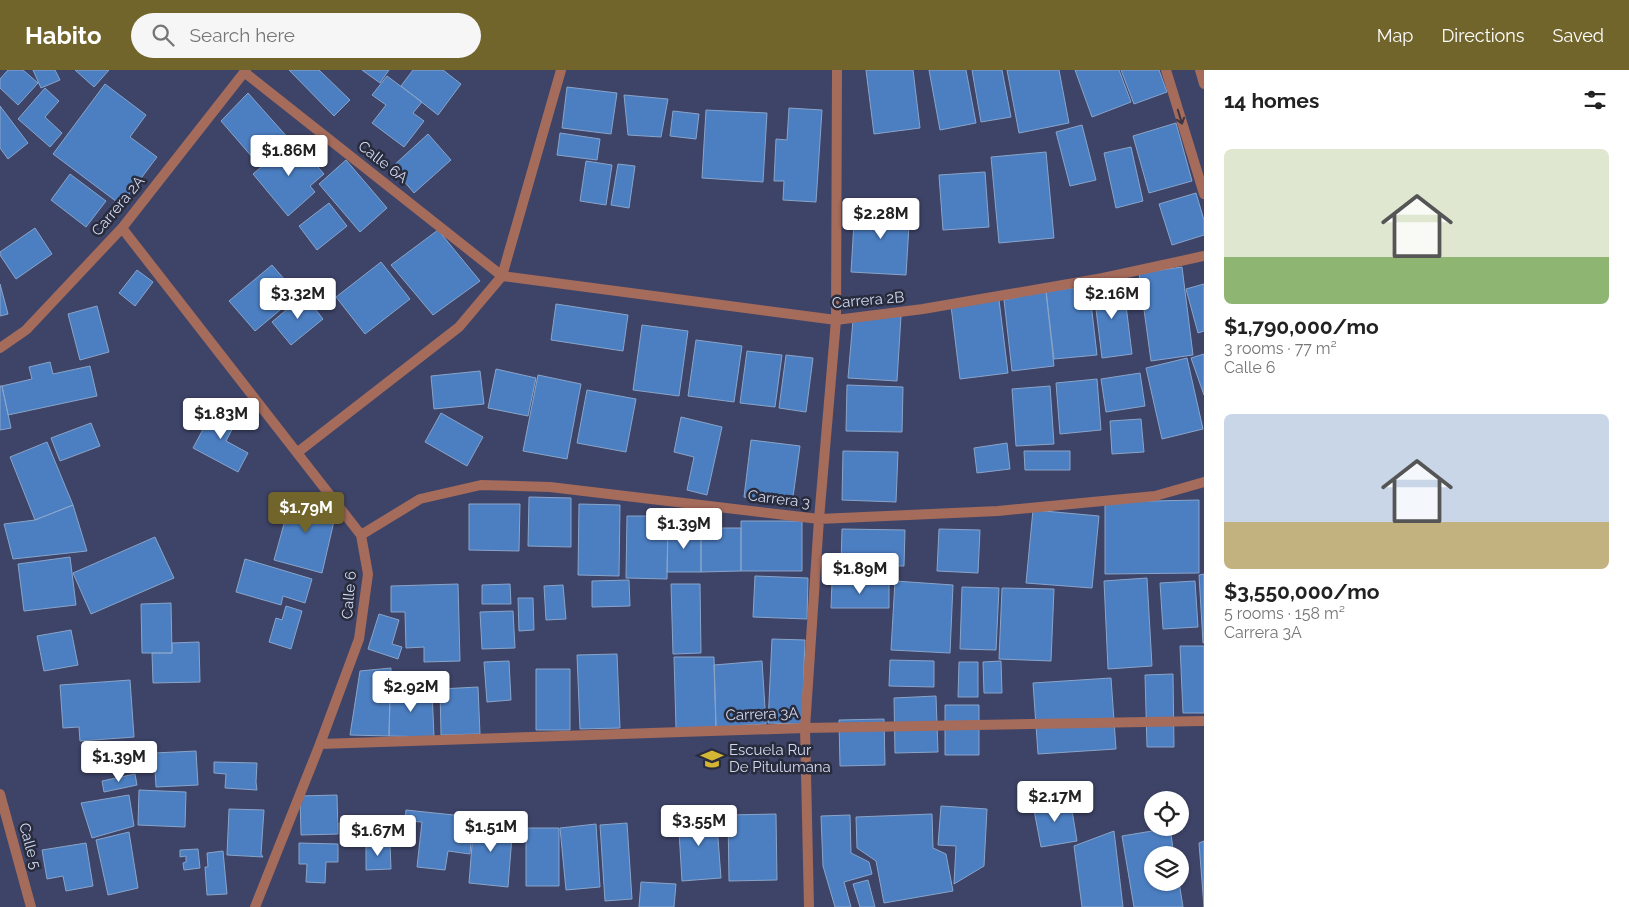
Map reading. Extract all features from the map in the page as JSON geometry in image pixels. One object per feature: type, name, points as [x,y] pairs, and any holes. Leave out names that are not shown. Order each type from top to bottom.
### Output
[{"type":"street","points":[[298,452],[458,327],[502,276],[561,70]]},
{"type":"street","points":[[809,907],[805,728],[819,519],[836,320],[838,70]]},
{"type":"street","points":[[1166,70],[1204,194]]},
{"type":"street","points":[[1200,70],[1204,84]]},
{"type":"street","name":"Calle 6A","points":[[245,71],[502,276]]},
{"type":"street","name":"Carrera 2A","points":[[0,348],[26,330],[122,228],[245,71]]},
{"type":"street","name":"Calle 6","points":[[122,228],[361,534],[368,574],[359,639],[320,744],[255,907]]},
{"type":"street","name":"Carrera 2B","points":[[502,276],[836,320],[923,310],[1103,278],[1204,256]]},
{"type":"street","name":"Carrera 3","points":[[361,534],[420,500],[481,485],[550,487],[819,519],[998,511],[1135,498],[1155,496],[1204,482]]},
{"type":"street","name":"Carrera 3A","points":[[320,744],[805,728],[1204,721]]},
{"type":"street","name":"Calle 5","points":[[0,794],[31,907]]},
{"type":"building","points":[[8,70],[23,70],[38,83],[18,105],[0,88],[0,79]]},
{"type":"building","points":[[33,70],[55,70],[60,80],[41,88]]},
{"type":"building","points":[[75,70],[109,70],[94,87]]},
{"type":"building","points":[[289,70],[319,70],[350,100],[334,116]]},
{"type":"building","points":[[362,70],[389,70],[380,83]]},
{"type":"building","points":[[413,70],[443,70],[461,84],[438,115],[401,86]]},
{"type":"building","points":[[866,70],[913,70],[920,128],[874,134]]},
{"type":"building","points":[[929,70],[966,70],[976,123],[940,130]]},
{"type":"building","points":[[972,70],[1002,70],[1011,117],[981,122]]},
{"type":"building","points":[[1007,70],[1059,70],[1069,123],[1019,133]]},
{"type":"building","points":[[1075,70],[1119,70],[1131,102],[1092,117]]},
{"type":"building","points":[[1121,70],[1159,70],[1167,92],[1134,104]]},
{"type":"building","points":[[387,76],[422,102],[413,113],[424,121],[404,147],[372,123],[386,105],[372,95]]},
{"type":"building","points":[[105,84],[146,115],[130,137],[157,157],[121,205],[53,154]]},
{"type":"building","points":[[567,87],[617,93],[611,134],[562,128]]},
{"type":"building","points":[[45,88],[59,101],[45,117],[62,133],[50,147],[18,119]]},
{"type":"building","points":[[248,93],[289,139],[259,165],[221,121]]},
{"type":"building","points":[[624,95],[668,99],[661,137],[628,135]]},
{"type":"building","points":[[0,106],[28,143],[8,159],[0,148]]},
{"type":"building","points":[[789,108],[822,110],[816,202],[783,200],[784,181],[774,181],[776,139],[787,140]]},
{"type":"building","points":[[706,110],[767,113],[763,182],[702,178]]},
{"type":"building","points":[[673,111],[699,114],[696,139],[670,136]]},
{"type":"building","points":[[1176,123],[1192,181],[1149,193],[1133,136]]},
{"type":"building","points":[[1082,125],[1096,180],[1070,186],[1056,132]]},
{"type":"building","points":[[560,133],[600,139],[597,160],[557,155]]},
{"type":"building","points":[[428,134],[451,160],[414,193],[392,167]]},
{"type":"building","points":[[294,139],[324,174],[310,186],[315,192],[288,216],[253,174]]},
{"type":"building","points":[[1131,147],[1143,201],[1116,208],[1104,153]]},
{"type":"building","points":[[1046,152],[1054,238],[999,243],[991,157]]},
{"type":"building","points":[[346,160],[387,208],[360,232],[319,184]]},
{"type":"building","points":[[586,161],[612,165],[606,205],[580,201]]},
{"type":"building","points":[[618,164],[635,166],[629,208],[611,205]]},
{"type":"building","points":[[985,172],[989,227],[943,230],[939,175]]},
{"type":"building","points":[[70,174],[106,201],[86,227],[51,200]]},
{"type":"building","points":[[1196,193],[1204,220],[1204,235],[1172,245],[1159,204]]},
{"type":"building","points":[[329,203],[347,226],[317,250],[299,226]]},
{"type":"building","points":[[855,206],[910,209],[906,275],[851,272]]},
{"type":"building","points":[[35,228],[52,254],[16,279],[0,255],[0,252]]},
{"type":"building","points":[[438,230],[480,281],[433,315],[391,265]]},
{"type":"building","points":[[381,262],[410,299],[365,334],[336,297]]},
{"type":"building","points":[[272,265],[298,295],[255,331],[229,301]]},
{"type":"building","points":[[1182,267],[1193,355],[1151,361],[1139,273]]},
{"type":"building","points":[[137,270],[153,282],[135,306],[119,293]]},
{"type":"building","points":[[1123,281],[1132,354],[1102,358],[1093,285]]},
{"type":"building","points":[[0,284],[8,314],[0,316]]},
{"type":"building","points":[[1204,284],[1204,331],[1198,333],[1186,289]]},
{"type":"building","points":[[1089,286],[1097,355],[1054,359],[1046,291]]},
{"type":"building","points":[[1046,291],[1054,366],[1012,371],[1004,300]]},
{"type":"building","points":[[304,295],[323,319],[291,345],[272,322]]},
{"type":"building","points":[[999,300],[1008,373],[960,379],[951,306]]},
{"type":"building","points":[[556,304],[628,315],[623,351],[551,340]]},
{"type":"building","points":[[97,306],[109,352],[80,360],[68,314]]},
{"type":"building","points":[[901,316],[897,381],[848,378],[853,320]]},
{"type":"building","points":[[642,325],[688,331],[679,396],[633,390]]},
{"type":"building","points":[[696,340],[742,346],[734,402],[688,396]]},
{"type":"building","points":[[747,351],[782,355],[775,407],[740,403]]},
{"type":"building","points":[[1204,354],[1204,395],[1191,358]]},
{"type":"building","points":[[786,355],[813,358],[806,412],[779,408]]},
{"type":"building","points":[[1187,358],[1203,429],[1162,439],[1146,368]]},
{"type":"building","points":[[50,362],[53,374],[90,366],[97,396],[8,415],[2,386],[32,379],[29,367]]},
{"type":"building","points":[[496,369],[536,378],[528,416],[488,408]]},
{"type":"building","points":[[480,371],[484,404],[434,409],[431,376]]},
{"type":"building","points":[[1140,373],[1145,406],[1106,412],[1101,379]]},
{"type":"building","points":[[538,375],[581,384],[567,459],[523,451]]},
{"type":"building","points":[[1097,379],[1101,430],[1060,434],[1056,383]]},
{"type":"building","points":[[847,385],[903,387],[902,432],[846,431]]},
{"type":"building","points":[[0,386],[2,386],[11,428],[0,430]]},
{"type":"building","points":[[1050,386],[1054,444],[1016,446],[1012,389]]},
{"type":"building","points":[[587,390],[636,399],[626,452],[577,443]]},
{"type":"building","points":[[216,405],[238,418],[226,441],[248,453],[238,472],[193,448]]},
{"type":"building","points":[[441,413],[483,437],[467,466],[425,442]]},
{"type":"building","points":[[681,417],[722,427],[707,495],[687,490],[694,457],[674,452]]},
{"type":"building","points":[[1141,419],[1144,452],[1112,454],[1110,421]]},
{"type":"building","points":[[91,423],[100,446],[60,461],[51,438]]},
{"type":"building","points":[[751,440],[800,446],[792,504],[744,497]]},
{"type":"building","points":[[47,442],[73,505],[35,520],[10,457]]},
{"type":"building","points":[[1007,443],[1010,469],[977,473],[974,448]]},
{"type":"building","points":[[843,451],[898,452],[896,502],[842,500]]},
{"type":"building","points":[[1024,451],[1070,451],[1070,470],[1025,470]]},
{"type":"building","points":[[292,495],[337,508],[322,573],[274,560]]},
{"type":"building","points":[[529,497],[571,498],[571,547],[528,546]]},
{"type":"building","points":[[1199,500],[1199,573],[1105,574],[1105,502]]},
{"type":"building","points":[[469,504],[520,504],[519,551],[469,550]]},
{"type":"building","points":[[579,504],[620,505],[619,576],[578,575]]},
{"type":"building","points":[[73,505],[87,551],[13,559],[4,524],[35,520]]},
{"type":"building","points":[[1033,510],[1099,516],[1092,588],[1026,583]]},
{"type":"building","points":[[627,516],[668,516],[667,579],[626,578]]},
{"type":"building","points":[[741,521],[802,521],[802,571],[741,571]]},
{"type":"building","points":[[668,528],[701,528],[701,572],[667,572]]},
{"type":"building","points":[[701,528],[741,528],[741,571],[701,572]]},
{"type":"building","points":[[842,529],[905,530],[904,566],[841,565]]},
{"type":"building","points":[[939,529],[980,530],[978,573],[937,571]]},
{"type":"building","points":[[155,537],[174,578],[91,614],[73,573]]},
{"type":"building","points":[[70,557],[76,605],[24,611],[18,564]]},
{"type":"building","points":[[245,559],[312,579],[305,603],[283,596],[281,605],[236,592]]},
{"type":"building","points":[[1204,574],[1204,643],[1203,643],[1199,575]]},
{"type":"building","points":[[755,576],[808,578],[807,619],[753,617]]},
{"type":"building","points":[[1147,578],[1152,666],[1108,669],[1104,581]]},
{"type":"building","points":[[629,580],[630,606],[592,607],[592,581]]},
{"type":"building","points":[[895,581],[953,585],[950,653],[891,650]]},
{"type":"building","points":[[1195,581],[1198,627],[1163,629],[1160,583]]},
{"type":"building","points":[[832,582],[889,582],[889,608],[831,608]]},
{"type":"building","points":[[458,584],[460,661],[424,662],[424,647],[406,648],[405,612],[391,612],[391,586]]},
{"type":"building","points":[[510,584],[511,604],[482,604],[482,585]]},
{"type":"building","points":[[671,584],[700,584],[701,653],[673,654]]},
{"type":"building","points":[[563,585],[566,619],[546,620],[544,586]]},
{"type":"building","points":[[962,587],[999,588],[996,650],[960,649]]},
{"type":"building","points":[[1002,588],[1054,589],[1051,661],[999,659]]},
{"type":"building","points":[[518,598],[533,598],[534,630],[519,631]]},
{"type":"building","points":[[171,603],[172,653],[142,653],[141,604]]},
{"type":"building","points":[[286,606],[302,611],[291,649],[269,642],[276,618],[282,620]]},
{"type":"building","points":[[513,611],[515,648],[482,649],[480,612]]},
{"type":"building","points":[[379,614],[399,620],[392,644],[402,647],[398,659],[368,649]]},
{"type":"building","points":[[71,630],[78,665],[44,671],[37,636]]},
{"type":"building","points":[[772,639],[805,640],[802,724],[768,723]]},
{"type":"building","points":[[199,642],[200,682],[153,683],[152,653],[172,653],[172,643]]},
{"type":"building","points":[[1180,646],[1204,646],[1204,713],[1183,713]]},
{"type":"building","points":[[617,654],[620,728],[580,729],[577,655]]},
{"type":"building","points":[[674,657],[714,657],[716,727],[676,728]]},
{"type":"building","points":[[890,660],[934,661],[934,687],[889,686]]},
{"type":"building","points":[[509,661],[511,700],[487,702],[484,662]]},
{"type":"building","points":[[762,661],[766,724],[716,727],[714,665]]},
{"type":"building","points":[[1001,661],[1002,693],[984,693],[983,662]]},
{"type":"building","points":[[959,662],[978,662],[978,697],[958,697]]},
{"type":"building","points":[[391,668],[389,736],[350,735],[360,671]]},
{"type":"building","points":[[536,669],[570,669],[570,730],[536,730]]},
{"type":"building","points":[[1173,674],[1174,747],[1147,747],[1145,675]]},
{"type":"building","points":[[1111,678],[1116,749],[1038,754],[1033,683]]},
{"type":"building","points":[[130,680],[134,737],[80,741],[79,727],[63,728],[60,685]]},
{"type":"building","points":[[478,687],[480,734],[441,735],[440,689]]},
{"type":"building","points":[[390,688],[432,691],[434,737],[389,736]]},
{"type":"building","points":[[936,696],[938,752],[895,753],[894,698]]},
{"type":"building","points":[[945,705],[979,705],[979,755],[945,755]]},
{"type":"building","points":[[884,719],[885,765],[840,766],[839,720]]},
{"type":"building","points":[[196,751],[198,785],[156,787],[154,753]]},
{"type":"building","points":[[214,762],[257,763],[257,790],[225,788],[226,774],[214,773]]},
{"type":"building","points":[[135,774],[137,785],[104,792],[102,781]]},
{"type":"building","points":[[139,790],[186,792],[185,827],[138,825]]},
{"type":"building","points":[[129,795],[134,826],[92,838],[81,803]]},
{"type":"building","points":[[337,795],[338,834],[301,835],[300,796]]},
{"type":"building","points":[[1070,798],[1077,841],[1041,847],[1033,805]]},
{"type":"building","points":[[941,806],[987,809],[984,866],[954,884],[956,846],[938,845]]},
{"type":"building","points":[[229,809],[264,810],[261,854],[263,857],[227,855]]},
{"type":"building","points":[[406,810],[473,817],[470,854],[448,851],[445,870],[417,867],[422,822],[405,821]]},
{"type":"building","points":[[716,812],[721,878],[682,881],[678,815]]},
{"type":"building","points":[[776,814],[777,880],[729,881],[728,815]]},
{"type":"building","points":[[932,814],[933,848],[946,854],[953,891],[884,903],[876,861],[857,848],[856,817]]},
{"type":"building","points":[[850,815],[851,853],[869,862],[872,874],[844,882],[851,907],[835,907],[823,866],[821,816]]},
{"type":"building","points":[[474,820],[513,823],[508,887],[469,883]]},
{"type":"building","points":[[371,821],[372,843],[340,844],[339,823]]},
{"type":"building","points":[[627,823],[632,899],[605,901],[600,825]]},
{"type":"building","points":[[596,824],[600,887],[566,890],[560,828]]},
{"type":"building","points":[[526,828],[559,828],[559,886],[526,886]]},
{"type":"building","points":[[1114,831],[1123,907],[1082,907],[1074,846]]},
{"type":"building","points":[[129,832],[138,888],[108,895],[96,840]]},
{"type":"building","points":[[1144,832],[1144,836],[1171,836],[1173,846],[1144,846],[1144,891],[1180,891],[1183,907],[1134,907],[1122,836]]},
{"type":"building","points":[[1204,841],[1204,907],[1199,843]]},
{"type":"building","points":[[86,843],[93,886],[66,891],[63,876],[47,879],[42,850]]},
{"type":"building","points":[[299,843],[338,844],[338,862],[326,862],[325,883],[306,882],[307,864],[299,864]]},
{"type":"building","points":[[390,844],[391,869],[366,870],[366,845]]},
{"type":"building","points":[[198,849],[200,868],[184,870],[183,863],[186,862],[186,856],[180,857],[180,850]]},
{"type":"building","points":[[223,851],[227,894],[207,895],[205,867],[208,867],[207,853]]},
{"type":"building","points":[[868,880],[875,907],[860,907],[853,884]]},
{"type":"building","points":[[641,882],[676,884],[674,907],[639,907]]},
{"type":"place","name":"Escuela Rur De Pitulumana","points":[[712,759]]}]
